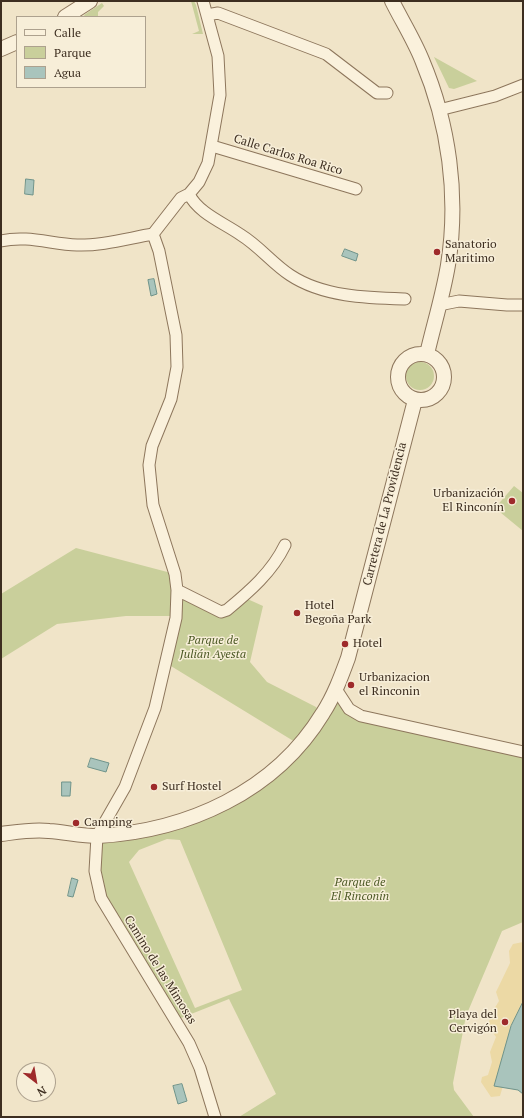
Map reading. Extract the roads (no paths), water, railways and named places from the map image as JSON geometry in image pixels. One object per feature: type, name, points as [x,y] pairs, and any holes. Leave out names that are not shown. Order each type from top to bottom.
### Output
[{"type":"street","points":[[67,16],[90,1]]},
{"type":"street","points":[[1,241],[18,238],[31,238],[78,245],[154,234],[181,198],[189,194],[199,182],[208,163],[220,95],[218,56],[203,1]]},
{"type":"street","points":[[392,1],[422,60],[439,110],[445,133],[451,180],[452,227],[448,265],[427,354]]},
{"type":"street","points":[[206,15],[218,14],[326,54],[377,94],[387,93]]},
{"type":"street","points":[[1,49],[16,42]]},
{"type":"street","points":[[439,110],[495,96],[523,85]]},
{"type":"street","name":"Calle Carlos Roa Rico","points":[[212,146],[356,189]]},
{"type":"street","points":[[189,194],[194,204],[248,239],[291,276],[321,290],[371,298],[405,299]]},
{"type":"street","points":[[97,836],[125,787],[155,708],[176,618],[177,590],[170,555],[153,505],[149,465],[152,446],[171,399],[177,366],[176,335],[159,251],[154,234]]},
{"type":"street","points":[[439,305],[459,300],[507,305],[523,305]]},
{"type":"street","points":[[419,353],[427,354],[437,361],[443,369],[444,379],[442,388],[436,396],[427,400],[415,400],[400,389],[397,380],[398,370],[402,362],[409,356],[419,353]]},
{"type":"street","name":"Carretera de La Providencia","points":[[1,834],[48,831],[97,836],[162,827],[187,820],[216,809],[249,790],[274,770],[300,745],[323,714],[336,689],[348,658],[415,400]]},
{"type":"street","points":[[177,590],[221,612],[227,610],[264,578],[280,556],[285,545]]},
{"type":"street","points":[[336,689],[349,709],[362,716],[523,752]]},
{"type":"street","name":"Camino de las Mimosas","points":[[97,836],[95,871],[101,898],[189,1042],[200,1068],[215,1117]]},
{"type":"water","points":[[26,179],[34,180],[33,195],[25,194]]},
{"type":"water","points":[[345,249],[358,254],[356,261],[342,256]]},
{"type":"water","points":[[154,279],[157,294],[151,296],[148,280]]},
{"type":"water","points":[[91,758],[109,763],[106,772],[88,767]]},
{"type":"water","points":[[62,782],[71,782],[70,796],[62,796]]},
{"type":"water","points":[[72,878],[78,880],[73,897],[68,896]]},
{"type":"water","points":[[523,1002],[523,1094],[518,1090],[494,1086],[511,1026]]},
{"type":"water","points":[[182,1084],[187,1101],[178,1104],[173,1086]]},
{"type":"place","name":"Sanatorio Maritimo","points":[[437,252]]},
{"type":"place","name":"Urbanización El Rinconín","points":[[512,501]]},
{"type":"place","name":"Hotel Begoña Park","points":[[297,613]]},
{"type":"place","name":"Hotel","points":[[345,644]]},
{"type":"place","name":"Urbanizacion el Rinconin","points":[[351,685]]},
{"type":"place","name":"Surf Hostel","points":[[154,787]]},
{"type":"place","name":"Camping","points":[[76,823]]},
{"type":"place","name":"Playa del Cervigón","points":[[505,1022]]},
{"type":"park label","name":"Parque de Julián Ayesta","points":[[213,648]]},
{"type":"park label","name":"Parque de El Rinconín","points":[[360,890]]}]
